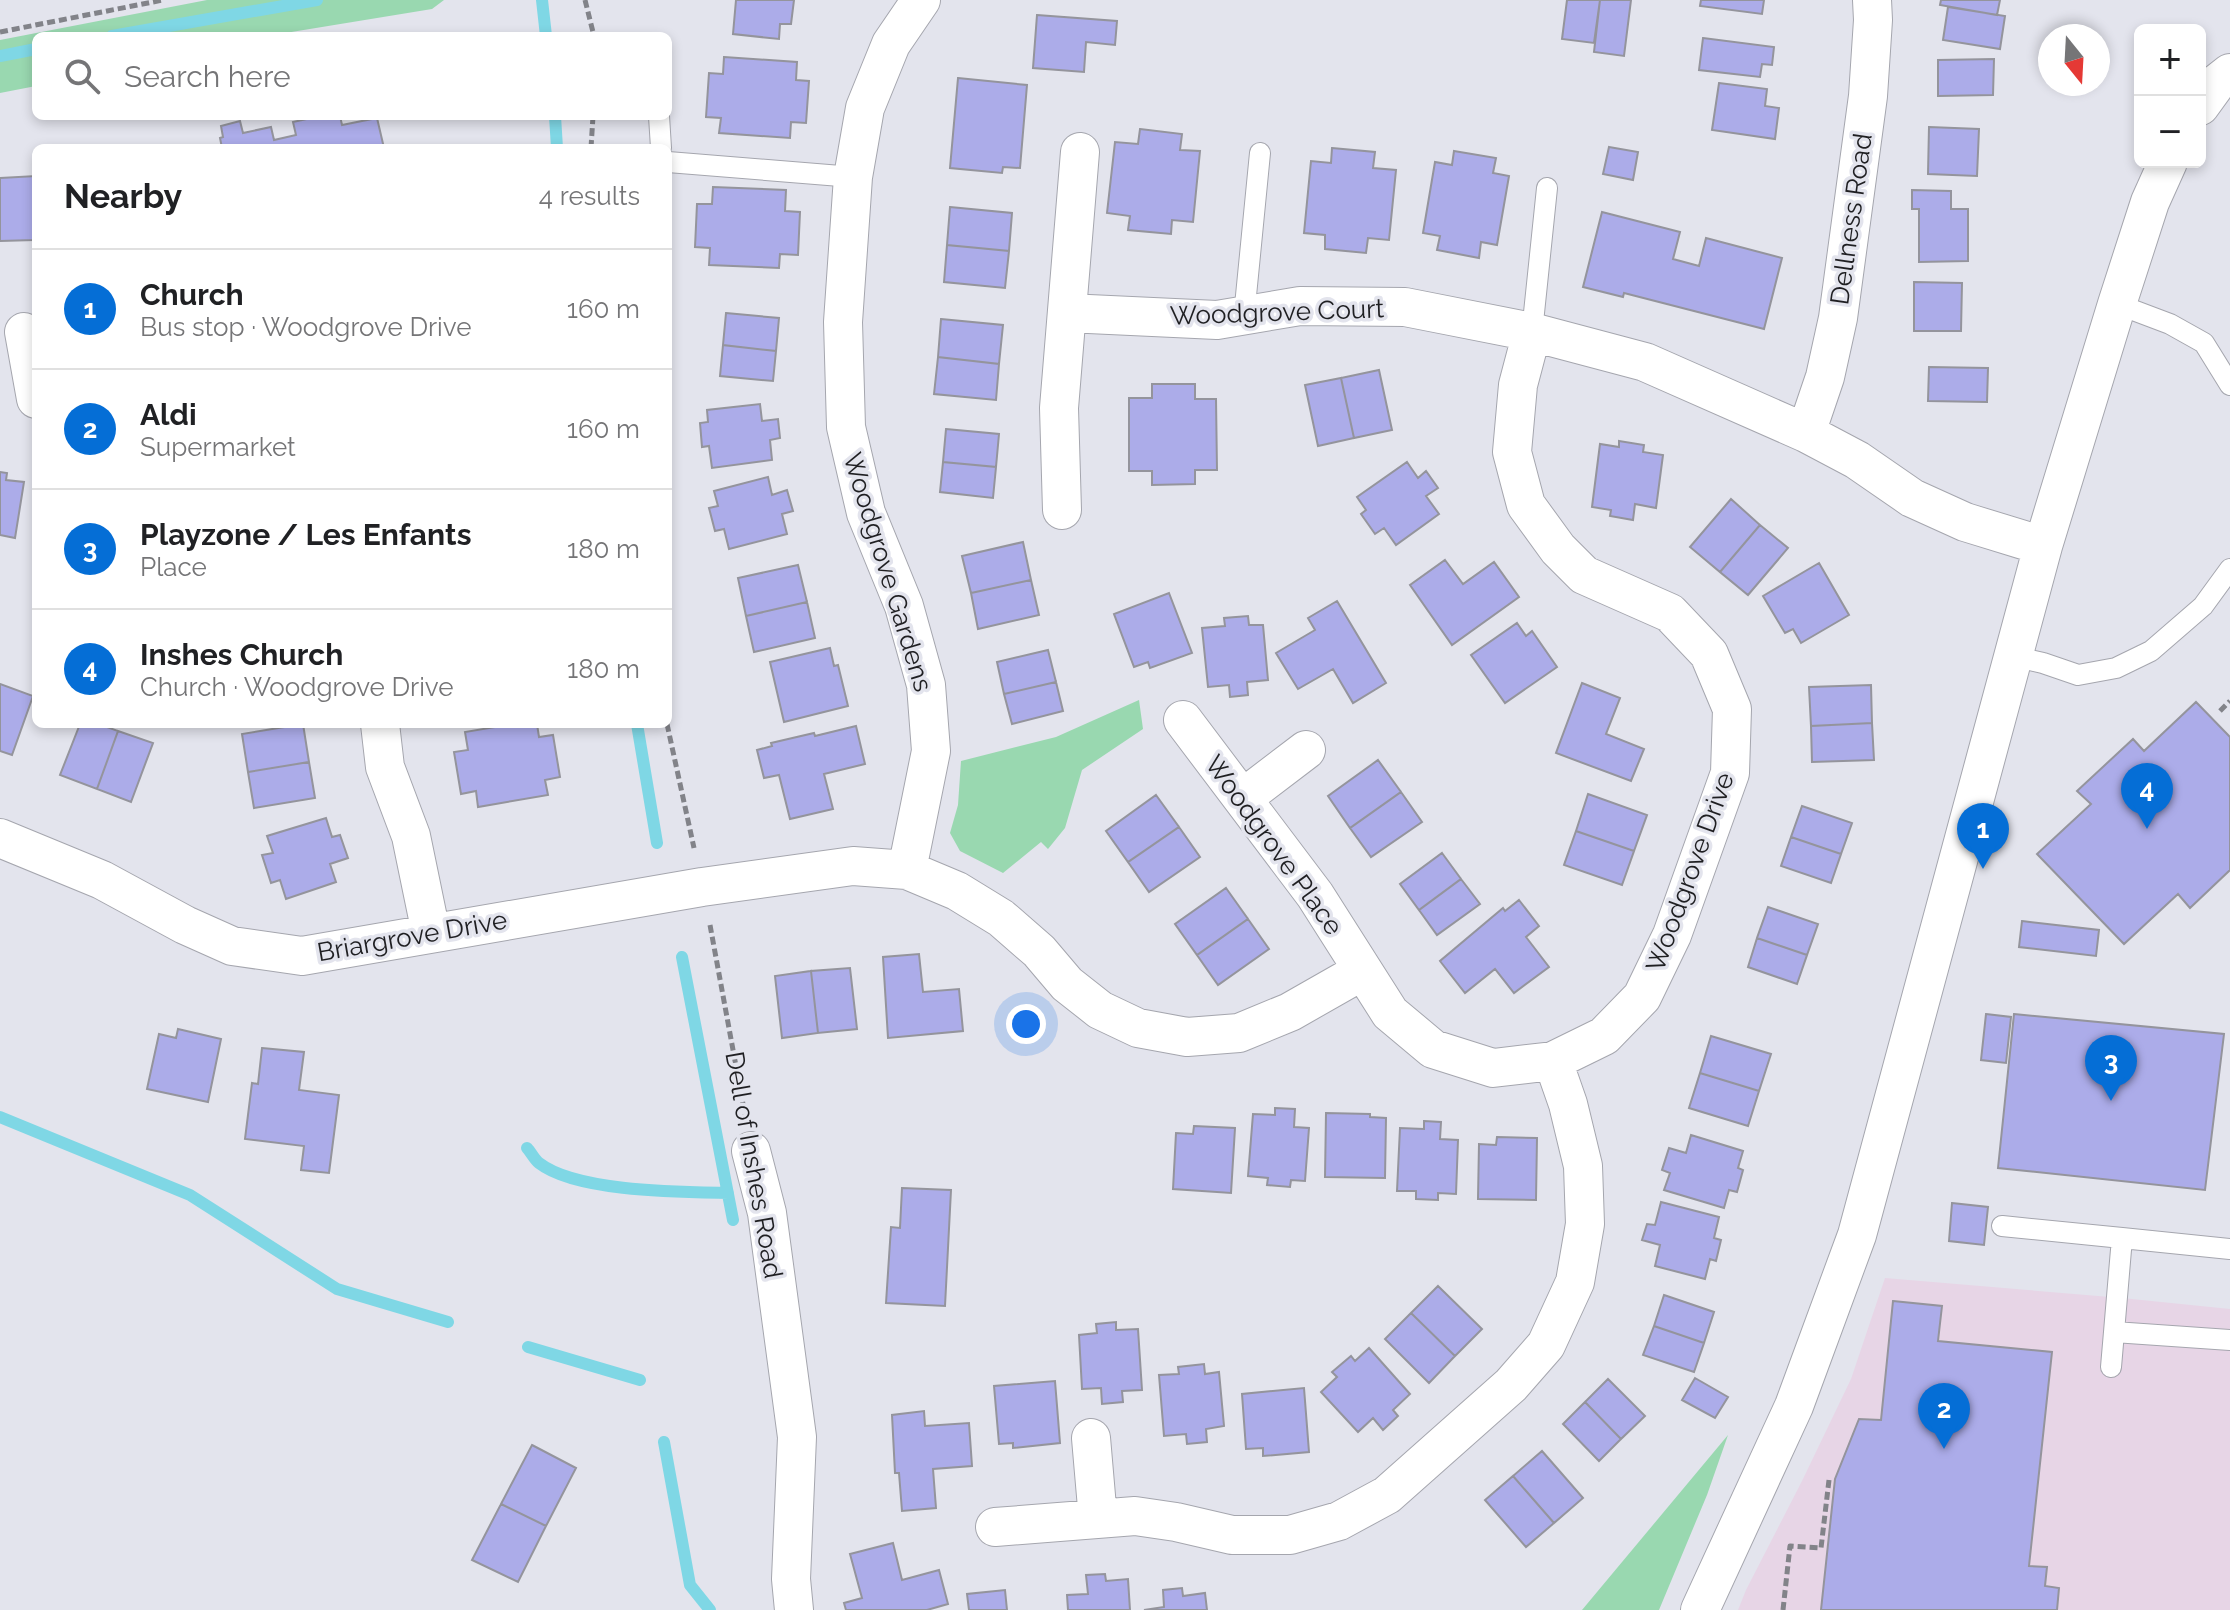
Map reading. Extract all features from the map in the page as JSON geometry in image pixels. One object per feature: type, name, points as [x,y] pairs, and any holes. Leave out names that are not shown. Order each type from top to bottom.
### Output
[{"type":"street","name":"Woodgrove Gardens","points":[[907,870],[931,751],[926,685],[904,606],[866,513],[846,427],[843,322],[853,177],[865,108],[891,44],[921,0]]},
{"type":"street","name":"Dellness Road","points":[[1806,433],[1825,377],[1838,318],[1868,96],[1872,0]]},
{"type":"street","points":[[2206,98],[2230,73]]},
{"type":"street","points":[[1062,510],[1059,408],[1080,152]]},
{"type":"street","points":[[1700,1610],[1794,1406],[1857,1235],[2043,546],[2150,202],[2165,168]]},
{"type":"street","name":"Woodgrove Court","points":[[1067,313],[1217,320],[1300,306],[1405,307],[1532,332]]},
{"type":"street","points":[[20,332],[32,382]]},
{"type":"street","points":[[1532,332],[1645,362],[1806,433],[1857,460],[1912,498],[1965,522],[2043,546]]},
{"type":"street","name":"Woodgrove Drive","points":[[1362,971],[1390,1013],[1433,1049],[1493,1068],[1553,1061],[1604,1036],[1642,997],[1672,935],[1730,773],[1732,709],[1709,654],[1670,613],[1584,575],[1558,549],[1526,505],[1512,452],[1518,385],[1532,332]]},
{"type":"street","name":"Woodgrove Place","points":[[1183,720],[1315,895],[1362,971]]},
{"type":"street","points":[[380,728],[385,767],[411,836],[431,933]]},
{"type":"street","points":[[1243,798],[1306,750]]},
{"type":"street","name":"Briargrove Drive","points":[[0,838],[102,880],[185,925],[232,946],[302,956],[702,887]]},
{"type":"street","points":[[702,887],[853,866],[907,870],[957,891],[1001,918],[1039,951],[1067,984],[1100,1010],[1138,1028],[1187,1037],[1239,1033],[1290,1012],[1362,971]]},
{"type":"street","points":[[995,1527],[1135,1516],[1232,1535],[1290,1535],[1339,1521],[1387,1495],[1511,1385],[1546,1345],[1575,1282],[1585,1224],[1583,1166],[1568,1104],[1553,1061]]},
{"type":"street","name":"Dell of Inshes Road","points":[[751,1151],[767,1213],[797,1437],[791,1579],[794,1610]]},
{"type":"street","points":[[1091,1438],[1098,1519]]},
{"type":"lane","points":[[659,120],[661,144]]},
{"type":"lane","points":[[1244,316],[1260,153]]},
{"type":"lane","points":[[672,162],[853,177]]},
{"type":"lane","points":[[1532,332],[1547,188]]},
{"type":"lane","points":[[2117,304],[2170,324],[2204,343],[2230,385]]},
{"type":"lane","points":[[2013,656],[2078,675],[2116,668],[2151,651],[2203,606],[2230,569]]},
{"type":"lane","points":[[2002,1226],[2230,1249]]},
{"type":"lane","points":[[2111,1367],[2122,1238]]},
{"type":"lane","points":[[2114,1332],[2230,1340]]},
{"type":"path","points":[[0,32],[163,0]]},
{"type":"path","points":[[585,0],[593,32]]},
{"type":"path","points":[[591,144],[593,120]]},
{"type":"path","points":[[2220,711],[2230,701]]},
{"type":"path","name":"Dell of Inshes Road","points":[[668,728],[702,887],[751,1151]]},
{"type":"path","points":[[1783,1610],[1790,1546],[1821,1548],[1829,1480]]},
{"type":"shaded area","points":[[1885,1278],[2230,1309],[2230,1610],[1738,1610],[1851,1379]]},
{"type":"green space","points":[[207,0],[444,0],[432,9],[291,32],[41,32]]},
{"type":"green space","points":[[32,34],[32,87],[0,93],[0,40]]},
{"type":"green space","points":[[1139,700],[1143,729],[1082,770],[1065,828],[1048,849],[1041,842],[1003,873],[960,851],[950,833],[958,805],[961,761],[1056,737]]},
{"type":"green space","points":[[1728,1435],[1707,1495],[1659,1610],[1582,1610]]},
{"type":"building","points":[[736,0],[794,0],[791,24],[780,24],[779,39],[733,34]]},
{"type":"building","points":[[1567,0],[1600,0],[1594,43],[1562,39]]},
{"type":"building","points":[[1600,0],[1631,0],[1624,56],[1594,52]]},
{"type":"building","points":[[1701,0],[1764,0],[1762,14],[1700,6]]},
{"type":"building","points":[[1941,0],[2000,0],[1997,15],[1940,5]]},
{"type":"building","points":[[1948,7],[2005,16],[2000,49],[1943,40]]},
{"type":"building","points":[[1037,15],[1117,21],[1115,45],[1086,42],[1084,72],[1033,68]]},
{"type":"building","points":[[1703,38],[1774,47],[1772,65],[1762,64],[1760,77],[1699,70]]},
{"type":"building","points":[[724,57],[797,62],[796,80],[809,81],[806,123],[791,122],[790,138],[719,133],[721,118],[706,117],[709,73],[723,74]]},
{"type":"building","points":[[1994,59],[1993,95],[1938,96],[1938,60]]},
{"type":"building","points":[[958,78],[1027,85],[1020,168],[1003,167],[1002,173],[950,168]]},
{"type":"building","points":[[1719,83],[1767,89],[1765,106],[1779,108],[1775,139],[1712,130]]},
{"type":"building","points":[[341,120],[342,125],[377,120],[383,144],[221,144],[221,126],[240,121],[243,133],[271,127],[274,140],[296,135],[293,122]]},
{"type":"building","points":[[1929,127],[1979,129],[1977,176],[1928,174]]},
{"type":"building","points":[[1140,129],[1182,134],[1180,150],[1200,151],[1193,222],[1172,220],[1171,234],[1128,230],[1130,216],[1107,213],[1115,142],[1138,144]]},
{"type":"building","points":[[1609,147],[1638,152],[1633,180],[1603,174]]},
{"type":"building","points":[[1332,148],[1375,152],[1373,168],[1396,170],[1389,240],[1368,238],[1366,253],[1325,249],[1325,235],[1304,233],[1311,161],[1331,163]]},
{"type":"building","points":[[1454,151],[1496,158],[1493,173],[1509,176],[1497,245],[1481,242],[1479,258],[1437,250],[1440,236],[1423,233],[1435,162],[1452,165]]},
{"type":"building","points":[[32,176],[32,240],[0,241],[0,178]]},
{"type":"building","points":[[713,187],[786,190],[785,211],[800,212],[798,255],[780,254],[779,268],[709,265],[710,248],[695,247],[697,204],[712,204]]},
{"type":"building","points":[[1912,190],[1951,191],[1951,209],[1968,209],[1968,261],[1919,262],[1919,209],[1912,209]]},
{"type":"building","points":[[950,207],[1012,213],[1009,251],[947,245]]},
{"type":"building","points":[[1602,212],[1680,232],[1673,259],[1699,266],[1706,238],[1782,258],[1764,329],[1624,293],[1623,297],[1583,287]]},
{"type":"building","points":[[947,245],[1009,251],[1005,288],[944,282]]},
{"type":"building","points":[[1914,282],[1962,283],[1961,331],[1914,331]]},
{"type":"building","points":[[726,313],[779,318],[776,351],[723,345]]},
{"type":"building","points":[[941,319],[1003,325],[999,364],[938,357]]},
{"type":"building","points":[[723,345],[776,351],[773,381],[720,376]]},
{"type":"building","points":[[938,357],[999,364],[996,400],[934,394]]},
{"type":"building","points":[[1929,367],[1988,368],[1987,402],[1928,401]]},
{"type":"building","points":[[1379,370],[1392,430],[1354,438],[1341,378]]},
{"type":"building","points":[[1341,378],[1354,438],[1318,446],[1305,385]]},
{"type":"building","points":[[1152,384],[1195,384],[1195,399],[1216,399],[1217,470],[1195,470],[1195,484],[1152,485],[1152,471],[1129,471],[1129,398],[1152,398]]},
{"type":"building","points":[[760,404],[762,421],[778,419],[780,438],[770,440],[772,460],[712,468],[709,446],[702,447],[700,423],[708,422],[707,410]]},
{"type":"building","points":[[946,429],[999,434],[996,467],[943,462]]},
{"type":"building","points":[[1619,441],[1644,445],[1643,452],[1663,455],[1656,508],[1635,504],[1633,520],[1610,516],[1611,510],[1592,507],[1600,444],[1619,447]]},
{"type":"building","points":[[943,462],[996,467],[993,498],[940,492]]},
{"type":"building","points":[[1407,462],[1418,478],[1426,471],[1438,488],[1426,496],[1439,514],[1396,545],[1384,528],[1375,534],[1361,514],[1366,510],[1357,497]]},
{"type":"building","points":[[0,472],[7,473],[6,480],[24,482],[15,538],[0,535]]},
{"type":"building","points":[[768,477],[772,495],[787,490],[793,511],[782,514],[787,534],[729,549],[724,529],[715,531],[709,508],[718,506],[714,491]]},
{"type":"building","points":[[1731,499],[1760,525],[1720,572],[1690,547]]},
{"type":"building","points":[[1760,525],[1788,548],[1748,595],[1720,572]]},
{"type":"building","points":[[1023,542],[1031,580],[971,593],[962,556]]},
{"type":"building","points":[[1445,560],[1463,584],[1494,562],[1519,597],[1452,645],[1410,585]]},
{"type":"building","points":[[1819,563],[1849,615],[1801,643],[1793,629],[1785,633],[1763,596]]},
{"type":"building","points":[[798,565],[807,602],[746,616],[738,578]]},
{"type":"building","points":[[1031,580],[1039,615],[978,629],[971,593]]},
{"type":"building","points":[[1169,593],[1192,653],[1150,668],[1148,662],[1134,667],[1114,614]]},
{"type":"building","points":[[1337,601],[1386,683],[1353,703],[1333,669],[1298,689],[1276,653],[1315,630],[1308,618]]},
{"type":"building","points":[[807,602],[815,638],[754,652],[746,616]]},
{"type":"building","points":[[1248,616],[1249,625],[1263,625],[1268,680],[1247,682],[1248,695],[1230,697],[1229,685],[1208,687],[1202,628],[1225,626],[1224,618]]},
{"type":"building","points":[[1517,623],[1526,636],[1532,631],[1557,667],[1505,703],[1471,655]]},
{"type":"building","points":[[830,648],[834,666],[838,665],[848,706],[784,722],[770,662]]},
{"type":"building","points":[[1048,650],[1056,682],[1004,694],[997,662]]},
{"type":"building","points":[[1056,682],[1063,711],[1012,724],[1004,694]]},
{"type":"building","points":[[1582,683],[1620,698],[1606,734],[1644,749],[1631,781],[1556,753]]},
{"type":"building","points":[[0,684],[32,696],[32,699],[12,755],[0,751]]},
{"type":"building","points":[[1871,685],[1872,723],[1811,726],[1809,687]]},
{"type":"building","points":[[2196,702],[2230,737],[2230,870],[2190,908],[2178,894],[2124,944],[2037,854],[2091,804],[2077,791],[2133,739],[2144,751]]},
{"type":"building","points":[[1872,723],[1874,760],[1812,762],[1811,726]]},
{"type":"building","points":[[856,726],[865,764],[824,774],[833,809],[790,819],[779,775],[764,778],[757,750],[772,746],[771,743]]},
{"type":"building","points":[[78,728],[118,731],[97,789],[60,775]]},
{"type":"building","points":[[279,728],[304,728],[309,762],[248,772],[242,734]]},
{"type":"building","points":[[489,728],[538,728],[539,737],[553,735],[560,777],[545,780],[548,795],[478,807],[476,791],[461,794],[454,752],[468,750],[465,732]]},
{"type":"building","points":[[118,731],[153,743],[131,802],[97,789]]},
{"type":"building","points":[[1378,760],[1401,792],[1350,828],[1328,796]]},
{"type":"building","points":[[309,762],[315,798],[254,808],[248,772]]},
{"type":"building","points":[[1401,792],[1422,822],[1371,857],[1350,828]]},
{"type":"building","points":[[1588,794],[1647,815],[1634,851],[1576,831]]},
{"type":"building","points":[[1156,795],[1179,827],[1128,862],[1106,831]]},
{"type":"building","points":[[1802,806],[1852,823],[1841,854],[1791,837]]},
{"type":"building","points":[[326,818],[332,837],[340,835],[348,858],[330,864],[336,882],[286,899],[280,880],[271,883],[262,855],[273,853],[267,836]]},
{"type":"building","points":[[1179,827],[1200,857],[1149,892],[1128,862]]},
{"type":"building","points":[[1576,831],[1634,851],[1622,885],[1564,865]]},
{"type":"building","points":[[1791,837],[1841,854],[1831,883],[1781,866]]},
{"type":"building","points":[[1442,853],[1461,879],[1419,910],[1400,884]]},
{"type":"building","points":[[1461,879],[1480,904],[1437,935],[1419,910]]},
{"type":"building","points":[[1226,888],[1248,919],[1197,955],[1175,924]]},
{"type":"building","points":[[1519,900],[1539,926],[1526,937],[1549,967],[1514,993],[1495,969],[1465,993],[1440,961],[1503,908],[1505,911]]},
{"type":"building","points":[[1768,907],[1818,924],[1807,955],[1757,938]]},
{"type":"building","points":[[1248,919],[1269,949],[1218,985],[1197,955]]},
{"type":"building","points":[[2022,921],[2099,930],[2096,956],[2019,947]]},
{"type":"building","points":[[1757,938],[1807,955],[1797,984],[1748,967]]},
{"type":"building","points":[[919,954],[923,992],[959,989],[963,1031],[888,1038],[883,957]]},
{"type":"building","points":[[850,968],[857,1029],[818,1033],[811,971]]},
{"type":"building","points":[[811,971],[818,1033],[782,1038],[775,976]]},
{"type":"building","points":[[1986,1014],[2011,1017],[2006,1063],[1981,1060]]},
{"type":"building","points":[[2014,1014],[2224,1034],[2205,1190],[1998,1168]]},
{"type":"building","points":[[178,1029],[221,1039],[208,1102],[147,1089],[159,1034],[176,1038]]},
{"type":"building","points":[[1711,1036],[1771,1054],[1759,1091],[1700,1073]]},
{"type":"building","points":[[262,1048],[304,1052],[299,1090],[339,1095],[329,1173],[301,1170],[304,1146],[245,1139],[252,1083],[258,1084]]},
{"type":"building","points":[[1700,1073],[1759,1091],[1748,1126],[1689,1108]]},
{"type":"building","points":[[1275,1108],[1295,1109],[1294,1127],[1309,1128],[1305,1181],[1291,1180],[1290,1187],[1267,1185],[1268,1178],[1248,1176],[1253,1114],[1275,1115]]},
{"type":"building","points":[[1326,1113],[1370,1114],[1370,1117],[1386,1118],[1385,1178],[1325,1177]]},
{"type":"building","points":[[1424,1121],[1441,1122],[1440,1139],[1458,1140],[1456,1194],[1438,1193],[1438,1200],[1416,1199],[1416,1191],[1397,1191],[1400,1128],[1424,1129]]},
{"type":"building","points":[[1194,1126],[1235,1128],[1231,1193],[1173,1189],[1176,1133],[1193,1134]]},
{"type":"building","points":[[1691,1135],[1743,1151],[1738,1168],[1743,1170],[1737,1192],[1729,1190],[1724,1208],[1664,1190],[1670,1173],[1662,1170],[1669,1148],[1686,1153]]},
{"type":"building","points":[[1497,1137],[1537,1138],[1536,1200],[1478,1199],[1479,1144],[1496,1145]]},
{"type":"building","points":[[902,1188],[951,1190],[945,1306],[886,1303],[891,1227],[900,1228]]},
{"type":"building","points":[[1661,1202],[1719,1217],[1714,1238],[1721,1240],[1716,1261],[1710,1259],[1705,1279],[1655,1266],[1660,1245],[1642,1240],[1647,1224],[1655,1225]]},
{"type":"building","points":[[1952,1203],[1988,1207],[1984,1245],[1949,1241]]},
{"type":"building","points":[[1438,1286],[1482,1329],[1455,1356],[1411,1313]]},
{"type":"building","points":[[1664,1295],[1714,1312],[1704,1343],[1654,1326]]},
{"type":"building","points":[[1893,1301],[1942,1306],[1938,1341],[2052,1352],[2029,1566],[2047,1567],[2045,1586],[2059,1588],[2057,1610],[1821,1610],[1835,1479],[1859,1419],[1881,1420]]},
{"type":"building","points":[[1411,1313],[1455,1356],[1429,1383],[1385,1339]]},
{"type":"building","points":[[1116,1322],[1116,1330],[1138,1329],[1142,1390],[1122,1391],[1123,1402],[1102,1404],[1101,1388],[1082,1389],[1079,1335],[1097,1333],[1096,1324]]},
{"type":"building","points":[[1654,1326],[1704,1343],[1694,1372],[1643,1355]]},
{"type":"building","points":[[1369,1348],[1410,1394],[1393,1410],[1398,1416],[1383,1430],[1373,1418],[1358,1432],[1321,1392],[1337,1377],[1332,1372],[1351,1356],[1355,1361]]},
{"type":"building","points":[[1204,1364],[1205,1374],[1219,1372],[1224,1426],[1206,1429],[1207,1442],[1187,1444],[1186,1434],[1164,1436],[1159,1375],[1179,1374],[1178,1367]]},
{"type":"building","points":[[1695,1378],[1728,1397],[1715,1418],[1682,1400]]},
{"type":"building","points":[[1608,1379],[1645,1416],[1621,1439],[1585,1402]]},
{"type":"building","points":[[1055,1381],[1060,1443],[1013,1448],[1013,1443],[999,1444],[994,1386]]},
{"type":"building","points":[[1304,1388],[1309,1452],[1263,1456],[1263,1448],[1246,1449],[1242,1394]]},
{"type":"building","points":[[1585,1402],[1621,1439],[1599,1461],[1563,1424]]},
{"type":"building","points":[[924,1411],[925,1426],[969,1423],[972,1466],[933,1469],[936,1508],[902,1511],[899,1473],[895,1473],[892,1415]]},
{"type":"building","points":[[532,1445],[576,1468],[546,1526],[501,1504]]},
{"type":"building","points":[[1542,1451],[1583,1498],[1554,1523],[1513,1476]]},
{"type":"building","points":[[1513,1476],[1554,1523],[1526,1547],[1485,1500]]},
{"type":"building","points":[[501,1504],[546,1526],[518,1582],[472,1560]]},
{"type":"building","points":[[893,1543],[902,1580],[939,1570],[948,1604],[927,1610],[846,1610],[844,1603],[862,1598],[850,1554]]},
{"type":"building","points":[[1105,1574],[1106,1581],[1128,1579],[1130,1610],[1068,1610],[1067,1595],[1088,1594],[1086,1575]]},
{"type":"building","points":[[1182,1588],[1183,1596],[1205,1593],[1207,1610],[1144,1610],[1164,1607],[1163,1590]]},
{"type":"building","points":[[1005,1590],[1007,1610],[969,1610],[967,1594]]},
{"type":"waterway","points":[[135,32],[317,0]]},
{"type":"waterway","points":[[542,0],[546,32]]},
{"type":"waterway","points":[[0,56],[32,50]]},
{"type":"waterway","points":[[555,120],[557,144]]},
{"type":"waterway","points":[[638,728],[657,843]]},
{"type":"waterway","points":[[682,957],[733,1220]]},
{"type":"waterway","points":[[0,1117],[190,1195],[337,1289],[448,1322]]},
{"type":"waterway","points":[[527,1148],[539,1163],[578,1180],[630,1188],[728,1193]]},
{"type":"waterway","points":[[528,1347],[640,1380]]},
{"type":"waterway","points":[[664,1442],[690,1585],[710,1610]]},
{"type":"place","name":"Inshes Church","points":[[2147,829]]},
{"type":"place","name":"Church","points":[[1983,869]]},
{"type":"place","name":"Playzone / Les Enfants","points":[[2111,1101]]},
{"type":"place","name":"Aldi","points":[[1944,1449]]}]
